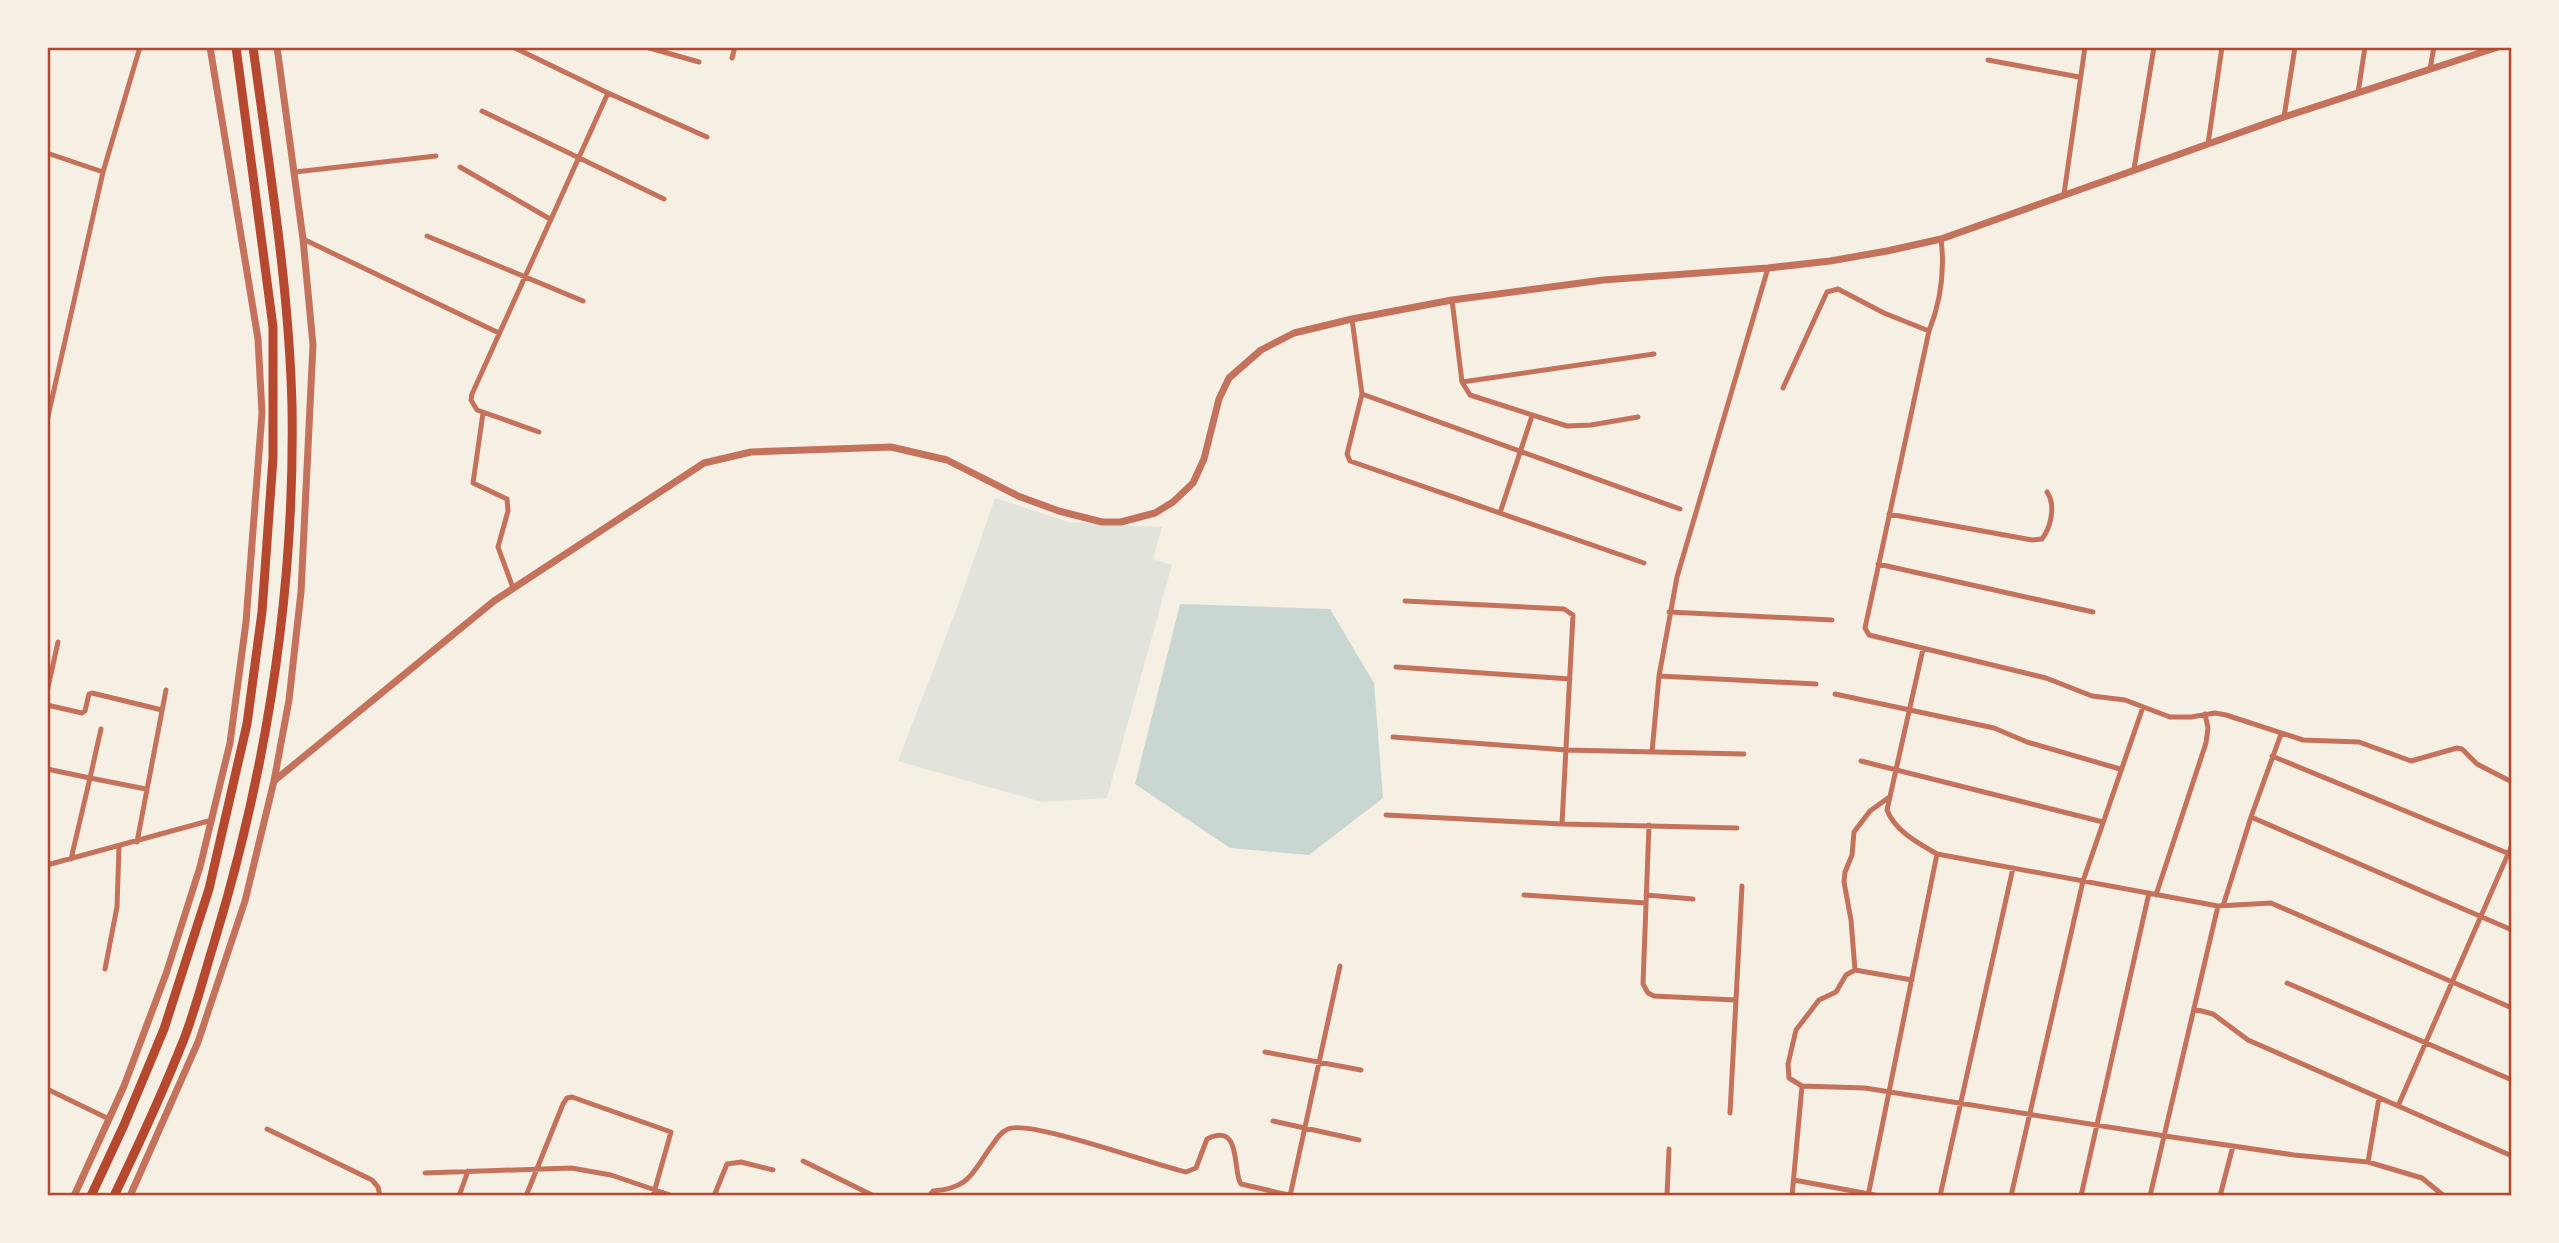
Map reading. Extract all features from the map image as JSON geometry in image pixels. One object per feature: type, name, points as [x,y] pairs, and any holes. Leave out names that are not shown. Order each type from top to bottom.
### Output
[{"type":"highway","points":[[91,1196],[164,1029],[209,888],[247,724],[262,612],[273,458],[273,327],[236,47]]},
{"type":"highway","points":[[114,1196],[139,1145],[185,1036],[228,896],[253,798],[273,690],[281,628],[292,492],[289,339],[253,47]]},
{"type":"street","points":[[47,421],[103,172],[140,47]]},
{"type":"street","points":[[74,1196],[124,1086],[166,974],[200,867],[230,743],[246,622],[262,413],[258,340],[211,47]]},
{"type":"street","points":[[130,1196],[198,1042],[245,901],[274,781],[289,700],[301,592],[313,345],[295,172],[277,47]]},
{"type":"street","points":[[646,47],[699,62]]},
{"type":"street","points":[[732,58],[735,47]]},
{"type":"street","points":[[2064,194],[2085,47]]},
{"type":"street","points":[[2134,169],[2154,47]]},
{"type":"street","points":[[2208,144],[2222,47]]},
{"type":"street","points":[[2284,117],[2295,47]]},
{"type":"street","points":[[2358,93],[2365,47]]},
{"type":"street","points":[[2430,69],[2434,47]]},
{"type":"street","points":[[274,781],[494,601],[704,463],[751,452],[891,447],[947,460],[1018,496],[1059,511],[1102,522],[1139,519],[1173,502],[1193,483],[1211,437],[1219,398],[1229,378],[1261,349],[1294,333],[1451,300],[1603,280],[1768,268],[1887,251],[1941,239],[2284,117],[2498,47]]},
{"type":"street","points":[[515,48],[707,137]]},
{"type":"street","points":[[1989,60],[2079,77]]},
{"type":"street","points":[[538,432],[483,413],[474,406],[472,394],[608,93]]},
{"type":"street","points":[[482,111],[664,199]]},
{"type":"street","points":[[47,153],[103,172]]},
{"type":"street","points":[[295,172],[436,156]]},
{"type":"street","points":[[460,167],[550,219]]},
{"type":"street","points":[[427,236],[583,301]]},
{"type":"street","points":[[303,239],[499,333]]},
{"type":"street","points":[[1941,239],[1944,262],[1940,290],[1878,564],[1865,628],[1868,635],[2046,678],[2092,696],[2125,700],[2169,717],[2226,715],[2302,740],[2359,741],[2411,761],[2457,748],[2462,749],[2477,764],[2512,782]]},
{"type":"street","points":[[1652,752],[1659,676],[1680,565],[1768,268]]},
{"type":"street","points":[[1783,388],[1827,292],[1838,289],[1884,313],[1929,331]]},
{"type":"street","points":[[1451,300],[1462,382],[1470,395],[1532,416],[1576,426],[1638,417]]},
{"type":"street","points":[[1352,319],[1362,394],[1347,454],[1350,461],[1644,563]]},
{"type":"street","points":[[1462,382],[1654,354]]},
{"type":"street","points":[[1362,394],[1679,509]]},
{"type":"street","points":[[483,413],[473,483],[507,499],[508,511],[498,547],[513,588]]},
{"type":"street","points":[[1500,513],[1532,416]]},
{"type":"street","points":[[1889,514],[2032,540],[2042,539],[2047,532],[2053,505],[2046,492]]},
{"type":"street","points":[[1878,564],[2093,612]]},
{"type":"street","points":[[1405,601],[1569,611],[1573,615],[1562,824]]},
{"type":"street","points":[[1669,612],[1832,620]]},
{"type":"street","points":[[47,692],[58,642]]},
{"type":"street","points":[[1923,649],[1887,810],[1891,822],[1920,845],[1937,854],[2220,906],[2271,903],[2512,1008]]},
{"type":"street","points":[[1396,667],[1570,679]]},
{"type":"street","points":[[1659,676],[1816,684]]},
{"type":"street","points":[[137,842],[166,690]]},
{"type":"street","points":[[47,705],[82,713],[85,711],[88,696],[92,693],[162,710]]},
{"type":"street","points":[[1835,694],[1994,728],[2027,742],[2120,769]]},
{"type":"street","points":[[2011,1196],[2083,881],[2143,707]]},
{"type":"street","points":[[2156,895],[2206,743],[2208,728],[2205,714]]},
{"type":"street","points":[[71,859],[101,729]]},
{"type":"street","points":[[2150,1196],[2220,906],[2281,734]]},
{"type":"street","points":[[1394,737],[1566,750],[1744,754]]},
{"type":"street","points":[[2272,756],[2510,855]]},
{"type":"street","points":[[1861,761],[2103,822]]},
{"type":"street","points":[[47,769],[146,789]]},
{"type":"street","points":[[1855,970],[1845,872],[1852,855],[1854,832],[1870,811],[1888,799]]},
{"type":"street","points":[[1386,815],[1562,824],[1737,828]]},
{"type":"street","points":[[2251,817],[2512,930]]},
{"type":"street","points":[[47,865],[212,820]]},
{"type":"street","points":[[1649,825],[1643,985],[1648,993],[1735,1000]]},
{"type":"street","points":[[2398,1106],[2510,855],[2512,845]]},
{"type":"street","points":[[105,969],[117,907],[119,847]]},
{"type":"street","points":[[1868,1195],[1937,854]]},
{"type":"street","points":[[1940,1196],[2013,868]]},
{"type":"street","points":[[1730,1113],[1742,886]]},
{"type":"street","points":[[2081,1196],[2149,893]]},
{"type":"street","points":[[1524,895],[1646,903]]},
{"type":"street","points":[[1646,895],[1693,898]]},
{"type":"street","points":[[929,1196],[933,1191],[961,1186],[1000,1133],[1015,1127],[1044,1131],[1186,1172],[1196,1168],[1207,1139],[1213,1136],[1221,1137],[1236,1150],[1237,1179],[1241,1184],[1291,1196],[1340,966]]},
{"type":"street","points":[[1912,980],[1855,970],[1846,975],[1836,992],[1819,1000],[1796,1030],[1788,1064],[1789,1078],[1802,1086],[1866,1088],[2233,1146],[2368,1161],[2421,1178],[2444,1196]]},
{"type":"street","points":[[2287,983],[2512,1080]]},
{"type":"street","points":[[2194,1009],[2213,1014],[2248,1040],[2512,1156]]},
{"type":"street","points":[[1265,1052],[1361,1070]]},
{"type":"street","points":[[1793,1196],[1802,1086]]},
{"type":"street","points":[[47,1089],[109,1119]]},
{"type":"street","points":[[526,1196],[563,1104],[567,1098],[572,1097],[671,1132],[654,1193]]},
{"type":"street","points":[[2368,1161],[2379,1098]]},
{"type":"street","points":[[1273,1121],[1359,1140]]},
{"type":"street","points":[[267,1129],[372,1180],[378,1186],[380,1196]]},
{"type":"street","points":[[2220,1196],[2233,1146]]},
{"type":"street","points":[[1667,1196],[1669,1149]]},
{"type":"street","points":[[803,1161],[874,1196]]},
{"type":"street","points":[[714,1196],[727,1164],[741,1162],[773,1170]]},
{"type":"street","points":[[425,1173],[571,1168],[611,1175],[654,1193],[673,1196]]},
{"type":"street","points":[[459,1196],[468,1171]]},
{"type":"street","points":[[1794,1180],[1880,1196]]},
{"type":"shaded area","points":[[995,498],[1068,522],[1162,527],[1153,559],[1172,565],[1107,798],[1042,802],[898,761],[958,605]]},
{"type":"shaded area","points":[[1180,604],[1330,609],[1374,683],[1383,798],[1309,855],[1230,848],[1135,784]]}]
